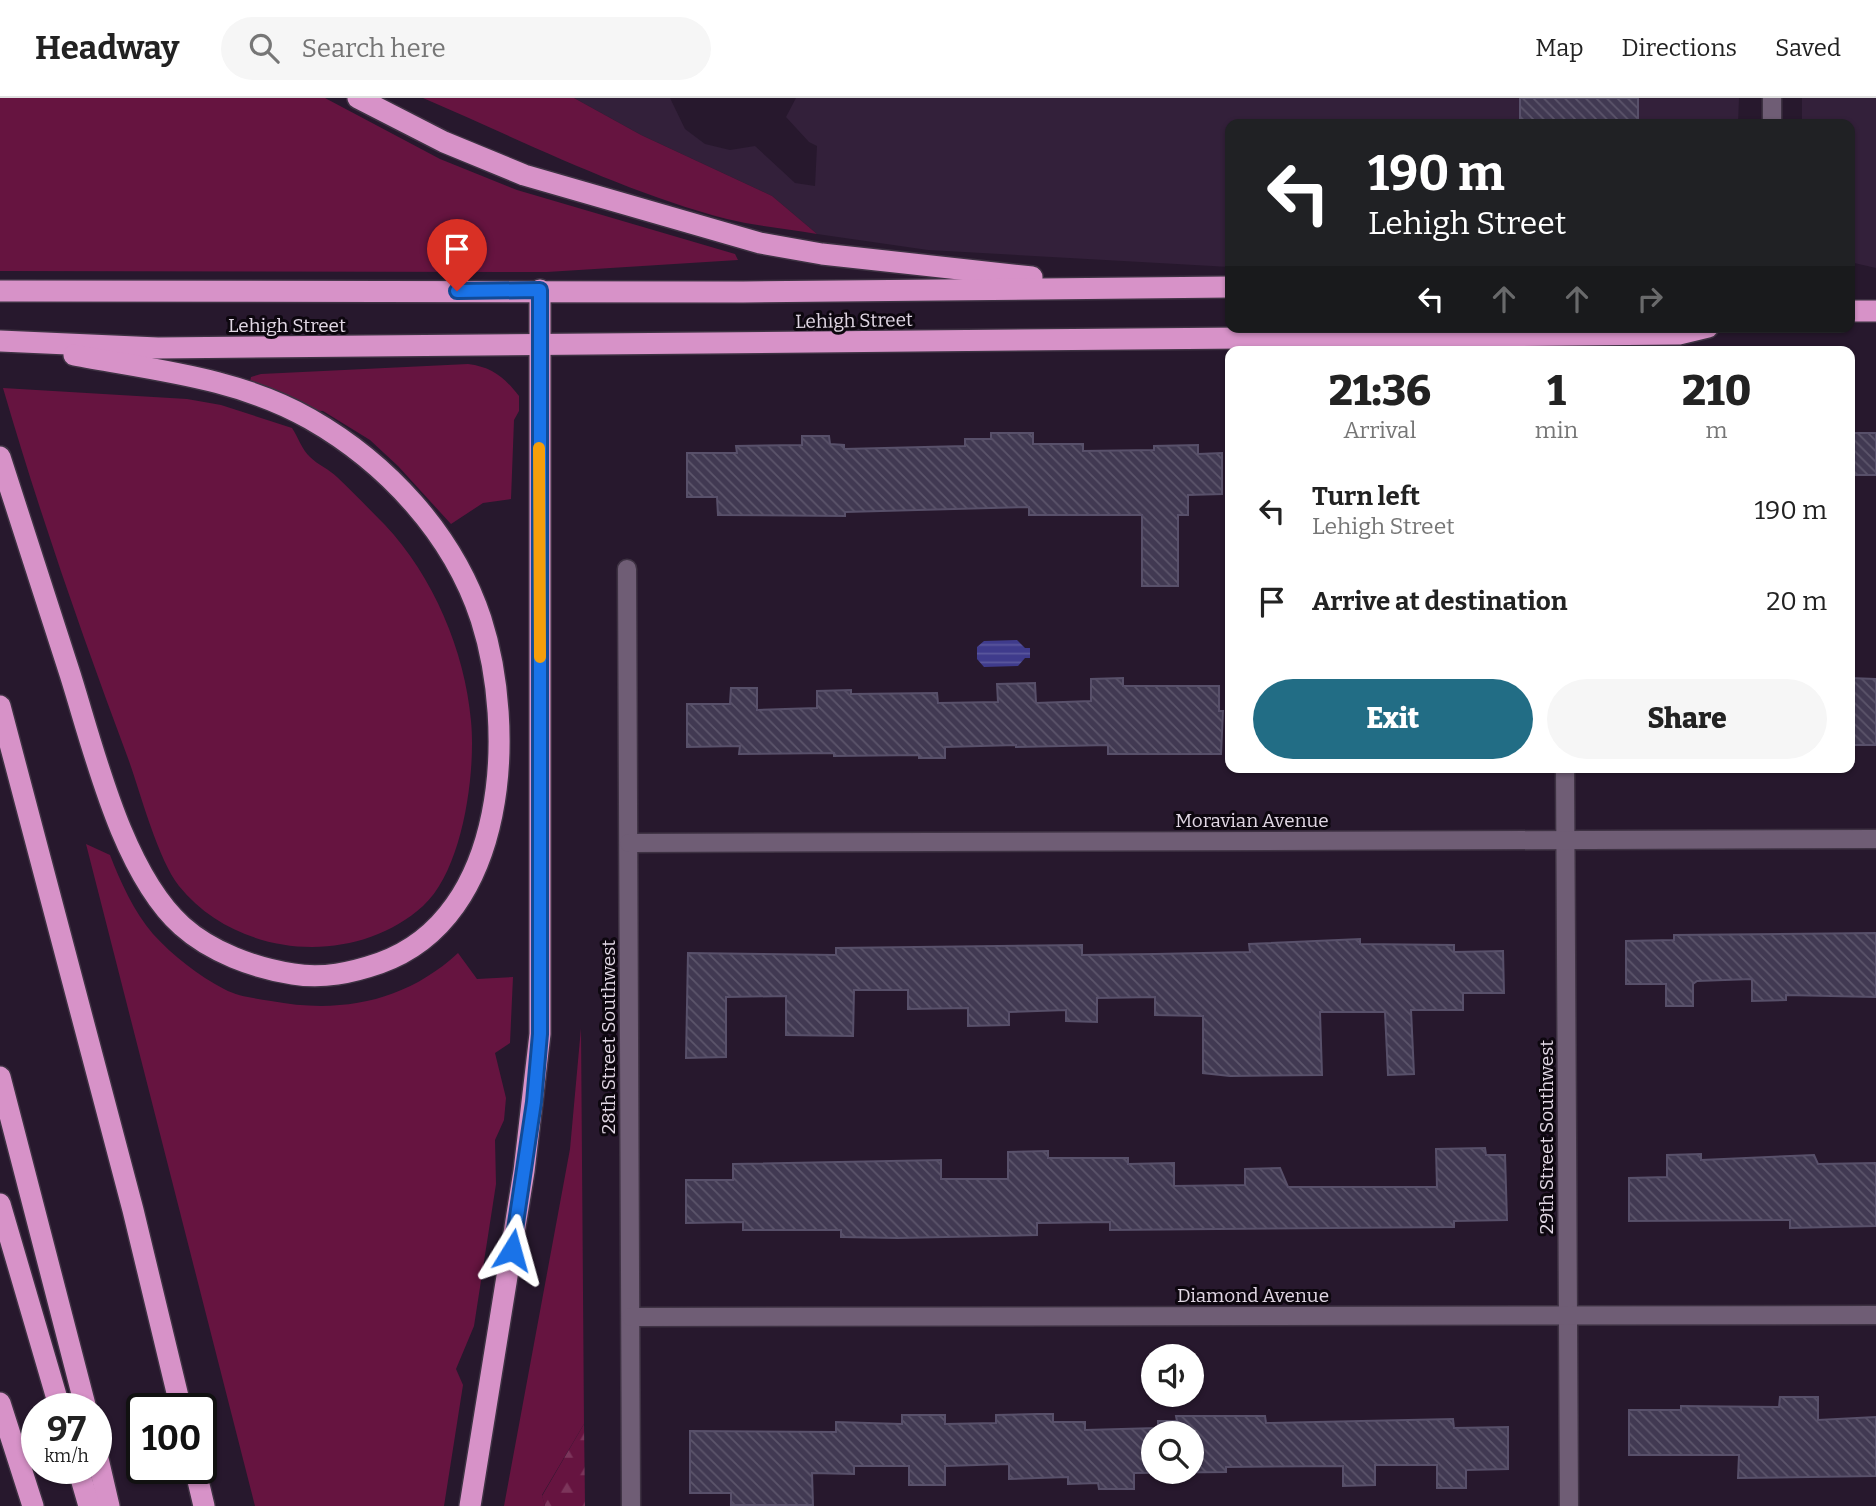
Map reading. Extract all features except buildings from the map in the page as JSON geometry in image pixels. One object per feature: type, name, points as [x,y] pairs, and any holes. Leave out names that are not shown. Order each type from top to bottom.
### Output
[{"type":"highway","points":[[358,98],[444,142],[524,175],[760,243],[822,254],[1121,287]]},
{"type":"highway","name":"Lehigh Street","points":[[0,291],[743,292],[1225,287]]},
{"type":"highway","points":[[470,1506],[524,1171],[540,1034],[540,290]]},
{"type":"highway","points":[[1855,311],[1876,311]]},
{"type":"highway","name":"Lehigh Street","points":[[0,341],[158,348],[1562,343],[1683,333]]},
{"type":"highway","points":[[0,341],[199,379],[261,396],[308,418],[351,445],[391,478],[423,514],[455,562],[480,616],[493,662],[499,709],[500,759],[484,844],[468,884],[445,919],[418,943],[393,959],[353,973],[312,977],[270,971],[206,944],[180,925],[158,897],[113,810],[1,459]]},
{"type":"highway","points":[[0,706],[133,1210],[177,1393]]},
{"type":"highway","points":[[0,1077],[82,1393]]},
{"type":"highway","points":[[0,1204],[55,1393]]},
{"type":"highway","points":[[0,1403],[33,1506]]},
{"type":"highway","points":[[83,1484],[89,1506]]},
{"type":"highway","points":[[104,1484],[109,1506]]},
{"type":"highway","points":[[199,1484],[204,1506]]},
{"type":"street","points":[[1772,98],[1772,119]]},
{"type":"street","name":"28th Street Southwest","points":[[628,569],[631,1506]]},
{"type":"street","name":"29th Street Southwest","points":[[1564,773],[1569,1506]]},
{"type":"street","name":"Moravian Avenue","points":[[629,844],[1876,839]]},
{"type":"street","name":"Diamond Avenue","points":[[631,1317],[1876,1315]]},
{"type":"shaded area","points":[[574,98],[670,98],[685,129],[705,144],[730,150],[755,146],[795,183],[815,186],[817,146],[809,142],[786,117],[796,98],[1739,98],[1738,119],[1225,119],[1225,267],[928,250],[817,234],[772,196],[641,135]]},
{"type":"shaded area","points":[[1802,98],[1876,98],[1876,268],[1855,263],[1855,119],[1802,119]]},
{"type":"shaded area","points":[[1017,640],[1025,648],[1030,648],[1030,658],[1025,658],[1018,666],[984,667],[977,659],[977,647],[984,641]]},
{"type":"green space","points":[[0,98],[325,98],[440,159],[517,190],[735,254],[738,260],[547,272],[0,271]]},
{"type":"green space","points":[[423,98],[574,98],[641,135],[772,196],[817,234],[760,226],[688,208],[611,180]]},
{"type":"green space","points":[[468,364],[497,374],[519,396],[519,411],[514,420],[511,499],[483,503],[451,524],[398,466],[370,440],[323,411],[307,410],[250,382],[251,377],[261,374]]},
{"type":"green space","points":[[3,388],[187,399],[221,405],[292,428],[307,454],[334,474],[402,545],[418,567],[444,616],[462,668],[471,721],[471,766],[464,819],[448,869],[437,890],[423,906],[395,926],[364,939],[331,946],[297,946],[263,940],[232,928],[203,910],[179,886],[164,860],[95,669]]},
{"type":"green space","points":[[86,844],[110,855],[134,906],[160,942],[196,971],[235,994],[297,1005],[322,1006],[370,1000],[416,983],[438,970],[458,953],[477,979],[513,977],[510,1043],[495,1053],[506,1098],[504,1120],[495,1140],[496,1184],[474,1326],[456,1369],[463,1385],[444,1506],[255,1506]]},
{"type":"green space","points":[[581,1028],[584,1424],[542,1495],[545,1506],[504,1506],[570,1149]]},
{"type":"green space","points":[[584,1424],[585,1506],[545,1506],[542,1496]]},
{"type":"slow traffic","points":[[539,448],[540,657]]},
{"type":"route","points":[[457,291],[540,290],[540,1034],[534,1102],[512,1250]]}]
